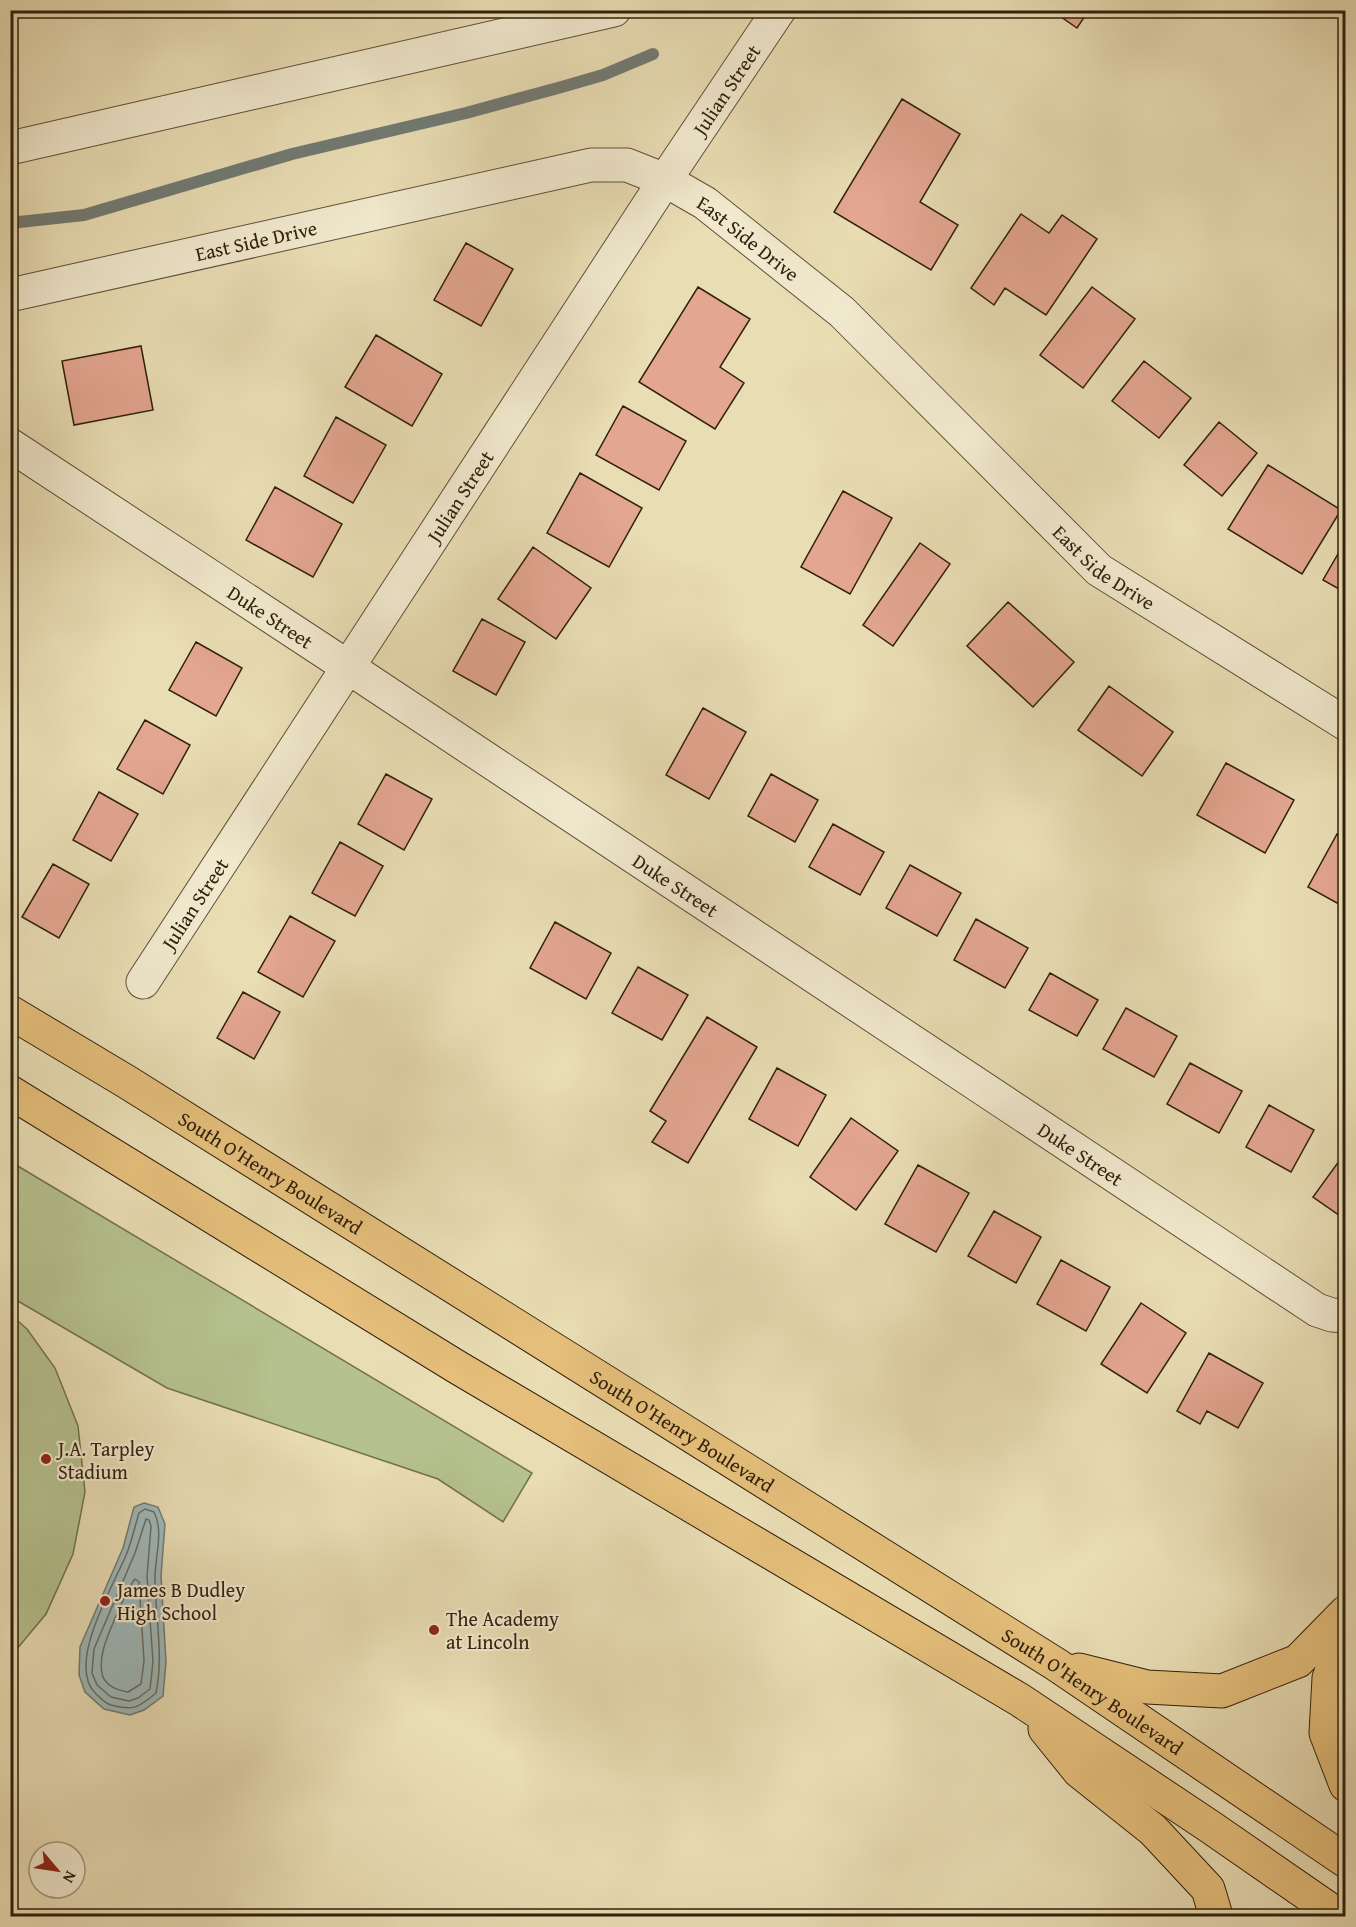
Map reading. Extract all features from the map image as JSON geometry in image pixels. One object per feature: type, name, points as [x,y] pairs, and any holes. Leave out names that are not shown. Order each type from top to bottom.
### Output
[{"type":"highway","name":"South O'Henry Boulevard","points":[[10,1012],[127,1082],[1057,1665],[1346,1861]]},
{"type":"highway","points":[[10,1092],[457,1367],[1020,1700],[1209,1826],[1338,1917]]},
{"type":"highway","points":[[1057,1665],[1147,1687],[1222,1691],[1298,1661],[1346,1612]]},
{"type":"highway","points":[[1346,1630],[1329,1678],[1326,1733],[1346,1785]]},
{"type":"highway","points":[[1020,1700],[1079,1771],[1153,1830],[1208,1888],[1216,1917]]},
{"type":"street","points":[[10,148],[614,10]]},
{"type":"street","name":"Julian Street","points":[[143,982],[778,10]]},
{"type":"street","name":"East Side Drive","points":[[10,295],[591,165],[627,165],[665,180],[705,203],[842,312],[1099,570],[1346,724]]},
{"type":"street","name":"Duke Street","points":[[10,445],[1317,1310],[1332,1315],[1346,1316]]},
{"type":"green space","points":[[11,1162],[532,1473],[503,1522],[438,1479],[167,1388],[11,1297]]},
{"type":"green space","name":"J.A. Tarpley Stadium","points":[[11,1315],[27,1329],[55,1368],[78,1426],[85,1492],[73,1554],[46,1614],[11,1654]]},
{"type":"water","points":[[144,1503],[158,1507],[165,1524],[161,1576],[166,1662],[163,1696],[144,1710],[130,1715],[104,1709],[85,1692],[79,1675],[80,1647],[123,1548],[134,1507]]},
{"type":"building","points":[[1051,10],[1089,10],[1077,28]]},
{"type":"building","points":[[902,99],[960,134],[920,202],[958,225],[931,270],[834,212]]},
{"type":"building","points":[[1021,214],[1049,233],[1062,215],[1097,239],[1046,315],[1005,288],[994,305],[971,288]]},
{"type":"building","points":[[466,243],[513,269],[481,326],[434,300]]},
{"type":"building","points":[[698,287],[750,319],[720,367],[744,383],[715,429],[639,382]]},
{"type":"building","points":[[1092,287],[1135,319],[1083,388],[1040,355]]},
{"type":"building","points":[[376,335],[442,374],[412,426],[345,387]]},
{"type":"building","points":[[141,346],[153,410],[74,425],[62,361]]},
{"type":"building","points":[[1144,361],[1191,398],[1159,438],[1112,401]]},
{"type":"building","points":[[623,406],[686,441],[659,490],[596,455]]},
{"type":"building","points":[[336,417],[386,445],[353,503],[304,476]]},
{"type":"building","points":[[1219,422],[1257,453],[1222,496],[1184,465]]},
{"type":"building","points":[[1268,465],[1341,510],[1302,574],[1228,529]]},
{"type":"building","points":[[580,473],[642,508],[609,567],[547,533]]},
{"type":"building","points":[[275,487],[342,524],[313,577],[246,540]]},
{"type":"building","points":[[843,491],[892,518],[850,594],[801,567]]},
{"type":"building","points":[[1346,540],[1346,593],[1323,580]]},
{"type":"building","points":[[920,543],[950,564],[893,646],[863,625]]},
{"type":"building","points":[[533,547],[591,588],[556,639],[498,599]]},
{"type":"building","points":[[1008,602],[1074,662],[1033,707],[967,646]]},
{"type":"building","points":[[482,619],[525,642],[496,695],[453,671]]},
{"type":"building","points":[[196,642],[242,668],[216,716],[169,690]]},
{"type":"building","points":[[1109,686],[1173,732],[1142,776],[1078,730]]},
{"type":"building","points":[[703,708],[746,732],[709,799],[666,775]]},
{"type":"building","points":[[145,720],[190,745],[163,794],[117,769]]},
{"type":"building","points":[[1226,763],[1294,800],[1265,853],[1197,815]]},
{"type":"building","points":[[386,774],[432,799],[404,850],[358,824]]},
{"type":"building","points":[[771,774],[818,800],[795,842],[748,816]]},
{"type":"building","points":[[99,792],[138,814],[111,861],[73,840]]},
{"type":"building","points":[[833,824],[884,852],[860,895],[809,867]]},
{"type":"building","points":[[1337,834],[1346,839],[1346,908],[1308,887]]},
{"type":"building","points":[[340,842],[383,866],[355,916],[312,893]]},
{"type":"building","points":[[53,864],[89,884],[59,938],[22,917]]},
{"type":"building","points":[[910,865],[961,893],[937,936],[886,908]]},
{"type":"building","points":[[290,916],[335,941],[303,997],[258,972]]},
{"type":"building","points":[[976,919],[1028,948],[1005,988],[954,960]]},
{"type":"building","points":[[555,922],[611,953],[586,999],[530,968]]},
{"type":"building","points":[[638,967],[688,995],[662,1040],[612,1013]]},
{"type":"building","points":[[1050,973],[1098,1000],[1077,1036],[1029,1010]]},
{"type":"building","points":[[243,992],[280,1012],[254,1059],[217,1038]]},
{"type":"building","points":[[1126,1008],[1177,1036],[1154,1077],[1103,1049]]},
{"type":"building","points":[[707,1017],[757,1047],[688,1163],[652,1142],[666,1121],[650,1111]]},
{"type":"building","points":[[1190,1063],[1242,1091],[1219,1133],[1167,1104]]},
{"type":"building","points":[[777,1068],[826,1095],[798,1146],[749,1119]]},
{"type":"building","points":[[1269,1105],[1314,1130],[1291,1172],[1246,1147]]},
{"type":"building","points":[[851,1118],[898,1151],[856,1210],[810,1177]]},
{"type":"building","points":[[1342,1157],[1346,1160],[1346,1220],[1313,1197]]},
{"type":"building","points":[[918,1165],[969,1193],[936,1252],[885,1224]]},
{"type":"building","points":[[994,1211],[1041,1237],[1016,1283],[968,1256]]},
{"type":"building","points":[[1061,1260],[1110,1287],[1086,1331],[1037,1304]]},
{"type":"building","points":[[1141,1303],[1186,1333],[1147,1393],[1101,1364]]},
{"type":"building","points":[[1209,1353],[1263,1383],[1238,1428],[1207,1411],[1200,1424],[1177,1411]]},
{"type":"waterway","points":[[10,223],[84,215],[292,154],[466,113],[558,88],[603,75],[653,54]]},
{"type":"place","name":"J.A. Tarpley Stadium","points":[[46,1459]]},
{"type":"place","name":"James B Dudley High School","points":[[105,1601]]},
{"type":"place","name":"The Academy at Lincoln","points":[[434,1630]]}]
